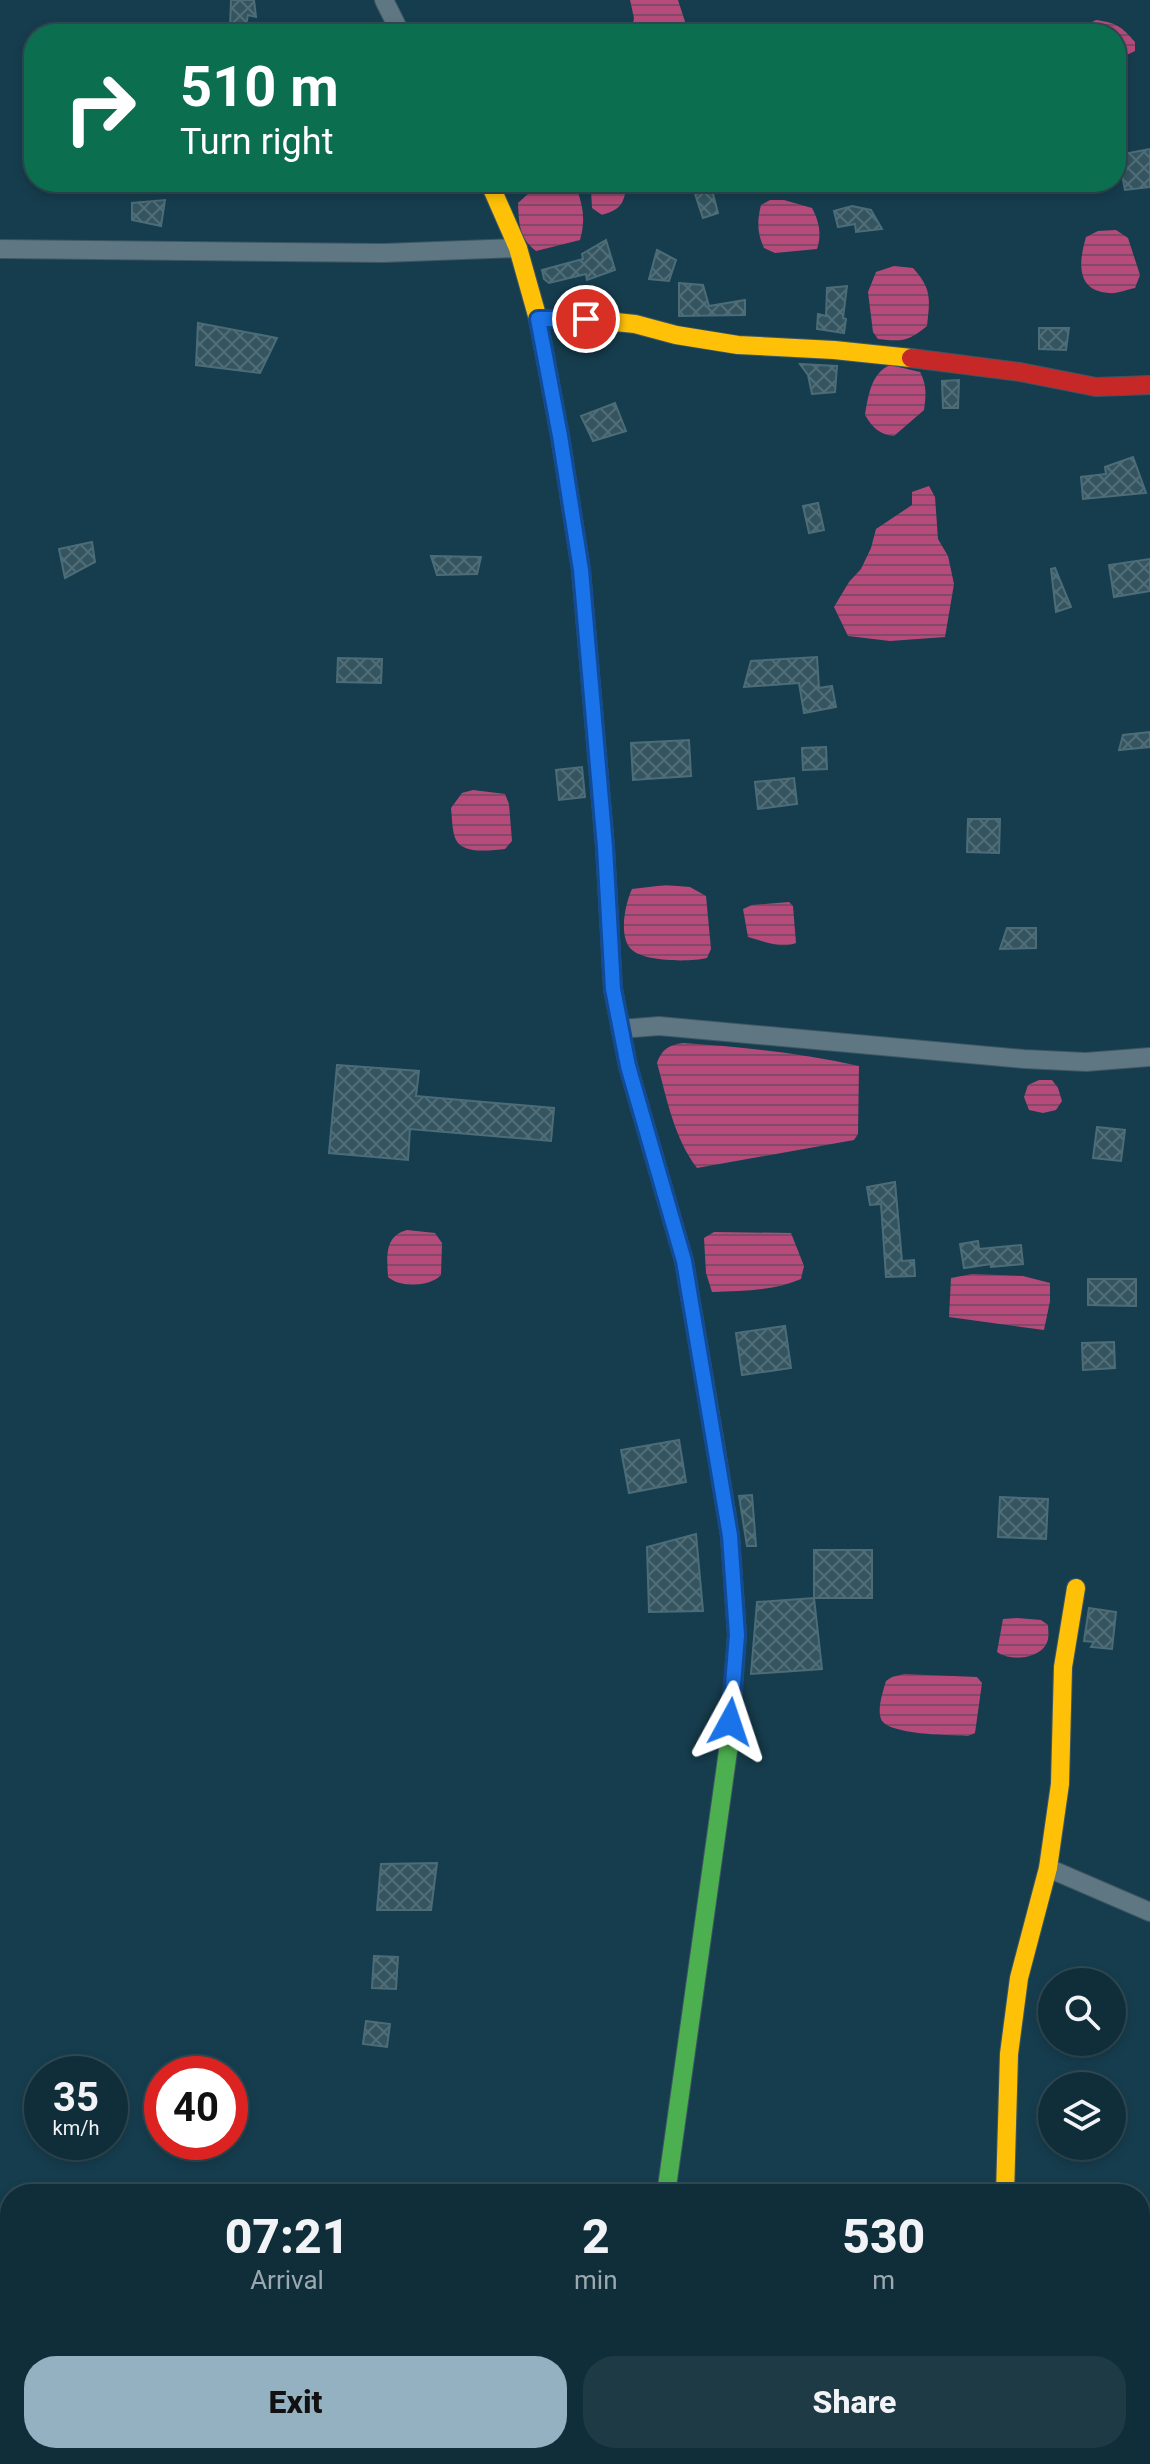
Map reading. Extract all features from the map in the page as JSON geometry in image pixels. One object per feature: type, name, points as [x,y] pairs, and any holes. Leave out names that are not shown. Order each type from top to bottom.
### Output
[{"type":"street","points":[[384,0],[396,24]]},
{"type":"street","points":[[493,192],[518,248],[538,319],[560,436],[581,570],[605,847],[613,989],[628,1066],[684,1261],[730,1536],[737,1635],[728,1751],[667,2184]]},
{"type":"street","points":[[0,249],[383,253],[518,248]]},
{"type":"street","points":[[538,319],[598,320],[635,324],[676,335],[738,345],[834,350],[941,361],[1096,387],[1150,385]]},
{"type":"street","points":[[621,1029],[659,1026],[1024,1059],[1086,1062],[1150,1057]]},
{"type":"street","points":[[1005,2184],[1009,2054],[1019,1978],[1048,1868],[1060,1784],[1063,1667],[1076,1588]]},
{"type":"street","points":[[1048,1868],[1150,1912]]},
{"type":"shaded area","points":[[630,0],[678,0],[686,24],[633,24]]},
{"type":"shaded area","points":[[1096,20],[1114,24],[1088,24]]},
{"type":"shaded area","points":[[1126,33],[1135,42],[1135,51],[1126,55]]},
{"type":"shaded area","points":[[530,192],[578,192],[583,215],[580,240],[536,251],[523,236],[518,203]]},
{"type":"shaded area","points":[[591,192],[626,192],[621,204],[614,210],[602,215],[592,208]]},
{"type":"shaded area","points":[[770,200],[784,200],[812,208],[819,228],[817,249],[775,253],[764,248],[759,232],[759,216],[761,205]]},
{"type":"shaded area","points":[[1116,230],[1128,238],[1140,275],[1135,288],[1112,293],[1098,291],[1090,287],[1082,273],[1086,237],[1098,231]]},
{"type":"shaded area","points":[[894,266],[913,268],[924,282],[929,301],[927,326],[905,339],[878,339],[873,332],[868,292],[876,272]]},
{"type":"shaded area","points":[[890,365],[920,372],[925,391],[924,410],[894,436],[877,430],[865,415],[869,393],[878,374]]},
{"type":"shaded area","points":[[929,486],[935,497],[938,539],[948,556],[954,584],[945,637],[890,641],[848,636],[834,607],[861,569],[876,529],[912,505],[912,492]]},
{"type":"shaded area","points":[[473,790],[505,794],[509,804],[512,841],[505,849],[472,850],[456,840],[451,808],[462,793]]},
{"type":"shaded area","points":[[666,885],[690,887],[706,896],[711,949],[707,958],[657,959],[639,954],[628,945],[624,921],[632,889]]},
{"type":"shaded area","points":[[789,902],[793,906],[796,943],[778,945],[748,937],[743,909],[752,905]]},
{"type":"shaded area","points":[[683,1043],[771,1051],[859,1066],[858,1134],[854,1140],[697,1168],[677,1131],[657,1063],[667,1048]]},
{"type":"shaded area","points":[[1039,1080],[1052,1080],[1058,1088],[1062,1101],[1056,1110],[1043,1113],[1029,1110],[1024,1097],[1028,1085]]},
{"type":"shaded area","points":[[407,1230],[435,1233],[442,1243],[441,1275],[436,1279],[423,1284],[407,1284],[388,1277],[388,1248],[394,1237]]},
{"type":"shaded area","points":[[714,1232],[791,1233],[804,1266],[801,1279],[769,1288],[712,1292],[706,1273],[704,1238]]},
{"type":"shaded area","points":[[972,1274],[1023,1276],[1050,1283],[1044,1330],[949,1317],[951,1278]]},
{"type":"shaded area","points":[[1003,1619],[1041,1620],[1048,1625],[1045,1646],[1034,1655],[1018,1658],[997,1652]]},
{"type":"shaded area","points":[[904,1674],[977,1677],[982,1683],[975,1733],[968,1736],[920,1733],[886,1724],[881,1719],[880,1710],[886,1681]]},
{"type":"building","points":[[231,0],[254,0],[256,17],[248,15],[246,24],[230,24]]},
{"type":"building","points":[[1150,149],[1150,187],[1126,190],[1126,154]]},
{"type":"building","points":[[713,192],[718,213],[703,218],[695,194]]},
{"type":"building","points":[[165,200],[161,226],[132,220],[132,203]]},
{"type":"building","points":[[852,206],[871,210],[882,229],[856,232],[855,224],[838,227],[834,211]]},
{"type":"building","points":[[606,240],[615,270],[587,280],[586,274],[549,283],[544,279],[542,270],[583,259],[582,254]]},
{"type":"building","points":[[657,250],[676,260],[669,281],[649,279]]},
{"type":"building","points":[[679,283],[703,285],[709,306],[745,300],[745,315],[679,316]]},
{"type":"building","points":[[847,286],[844,333],[817,329],[818,314],[826,316],[827,288]]},
{"type":"building","points":[[198,323],[277,338],[260,373],[196,365]]},
{"type":"building","points":[[1039,328],[1069,328],[1066,350],[1039,349]]},
{"type":"building","points":[[800,364],[837,366],[835,392],[812,394],[808,375]]},
{"type":"building","points":[[959,380],[958,408],[943,408],[942,381]]},
{"type":"building","points":[[615,403],[626,431],[593,441],[581,416]]},
{"type":"building","points":[[1133,457],[1146,493],[1083,499],[1081,477],[1106,474],[1105,467]]},
{"type":"building","points":[[818,503],[824,530],[809,533],[803,506]]},
{"type":"building","points":[[92,542],[95,562],[65,578],[59,549]]},
{"type":"building","points":[[431,556],[481,557],[477,574],[437,575]]},
{"type":"building","points":[[1150,559],[1150,591],[1114,597],[1109,565]]},
{"type":"building","points":[[1055,568],[1071,607],[1056,612],[1051,569]]},
{"type":"building","points":[[817,657],[819,688],[832,686],[836,707],[804,713],[799,683],[744,687],[751,661]]},
{"type":"building","points":[[338,658],[382,659],[381,683],[337,682]]},
{"type":"building","points":[[1150,732],[1150,747],[1119,750],[1123,735]]},
{"type":"building","points":[[689,740],[691,776],[633,780],[631,743]]},
{"type":"building","points":[[826,747],[827,769],[803,770],[802,748]]},
{"type":"building","points":[[582,767],[585,797],[559,800],[556,770]]},
{"type":"building","points":[[794,778],[797,804],[758,809],[755,782]]},
{"type":"building","points":[[968,819],[1000,819],[999,853],[967,852]]},
{"type":"building","points":[[1007,928],[1036,928],[1036,948],[1000,949]]},
{"type":"building","points":[[337,1065],[419,1071],[416,1096],[554,1108],[551,1141],[410,1129],[408,1160],[329,1153]]},
{"type":"building","points":[[1097,1127],[1125,1130],[1121,1161],[1093,1158]]},
{"type":"building","points":[[895,1182],[902,1261],[914,1260],[915,1276],[886,1277],[881,1204],[870,1205],[867,1187]]},
{"type":"building","points":[[978,1241],[979,1249],[1021,1245],[1023,1264],[964,1268],[960,1244]]},
{"type":"building","points":[[1088,1279],[1136,1279],[1136,1306],[1088,1305]]},
{"type":"building","points":[[785,1326],[791,1368],[742,1375],[736,1333]]},
{"type":"building","points":[[1114,1342],[1115,1368],[1083,1370],[1082,1343]]},
{"type":"building","points":[[679,1440],[686,1482],[629,1493],[621,1450]]},
{"type":"building","points":[[752,1495],[756,1546],[747,1546],[739,1496]]},
{"type":"building","points":[[1000,1497],[1048,1499],[1046,1539],[998,1537]]},
{"type":"building","points":[[696,1534],[703,1611],[649,1612],[647,1547]]},
{"type":"building","points":[[814,1550],[872,1550],[872,1598],[814,1598]]},
{"type":"building","points":[[814,1598],[822,1669],[751,1674],[757,1602]]},
{"type":"building","points":[[1089,1608],[1116,1612],[1112,1649],[1091,1647],[1094,1642],[1084,1641]]},
{"type":"building","points":[[437,1863],[431,1910],[377,1910],[381,1864]]},
{"type":"building","points":[[374,1956],[398,1957],[396,1989],[372,1988]]},
{"type":"building","points":[[366,2021],[390,2024],[387,2047],[363,2044]]},
{"type":"traffic: fast","points":[[589,662],[605,847],[613,989],[628,1066],[684,1261],[716,1450]]},
{"type":"traffic: fast","points":[[667,2184],[728,1751],[732,1702]]},
{"type":"traffic: slow","points":[[493,192],[518,248],[538,319],[581,570],[589,662]]},
{"type":"traffic: slow","points":[[538,319],[586,319],[635,324],[676,335],[738,345],[911,358]]},
{"type":"traffic: slow","points":[[1005,2184],[1009,2054],[1019,1978],[1048,1868],[1060,1784],[1063,1667],[1076,1588]]},
{"type":"traffic: jam","points":[[911,358],[1020,372],[1096,387],[1150,385]]},
{"type":"traffic: jam","points":[[716,1450],[730,1536],[737,1635],[732,1702]]},
{"type":"route","points":[[586,319],[538,319],[581,570],[605,847],[613,989],[628,1066],[684,1261],[730,1536],[737,1635],[730,1722]]}]
